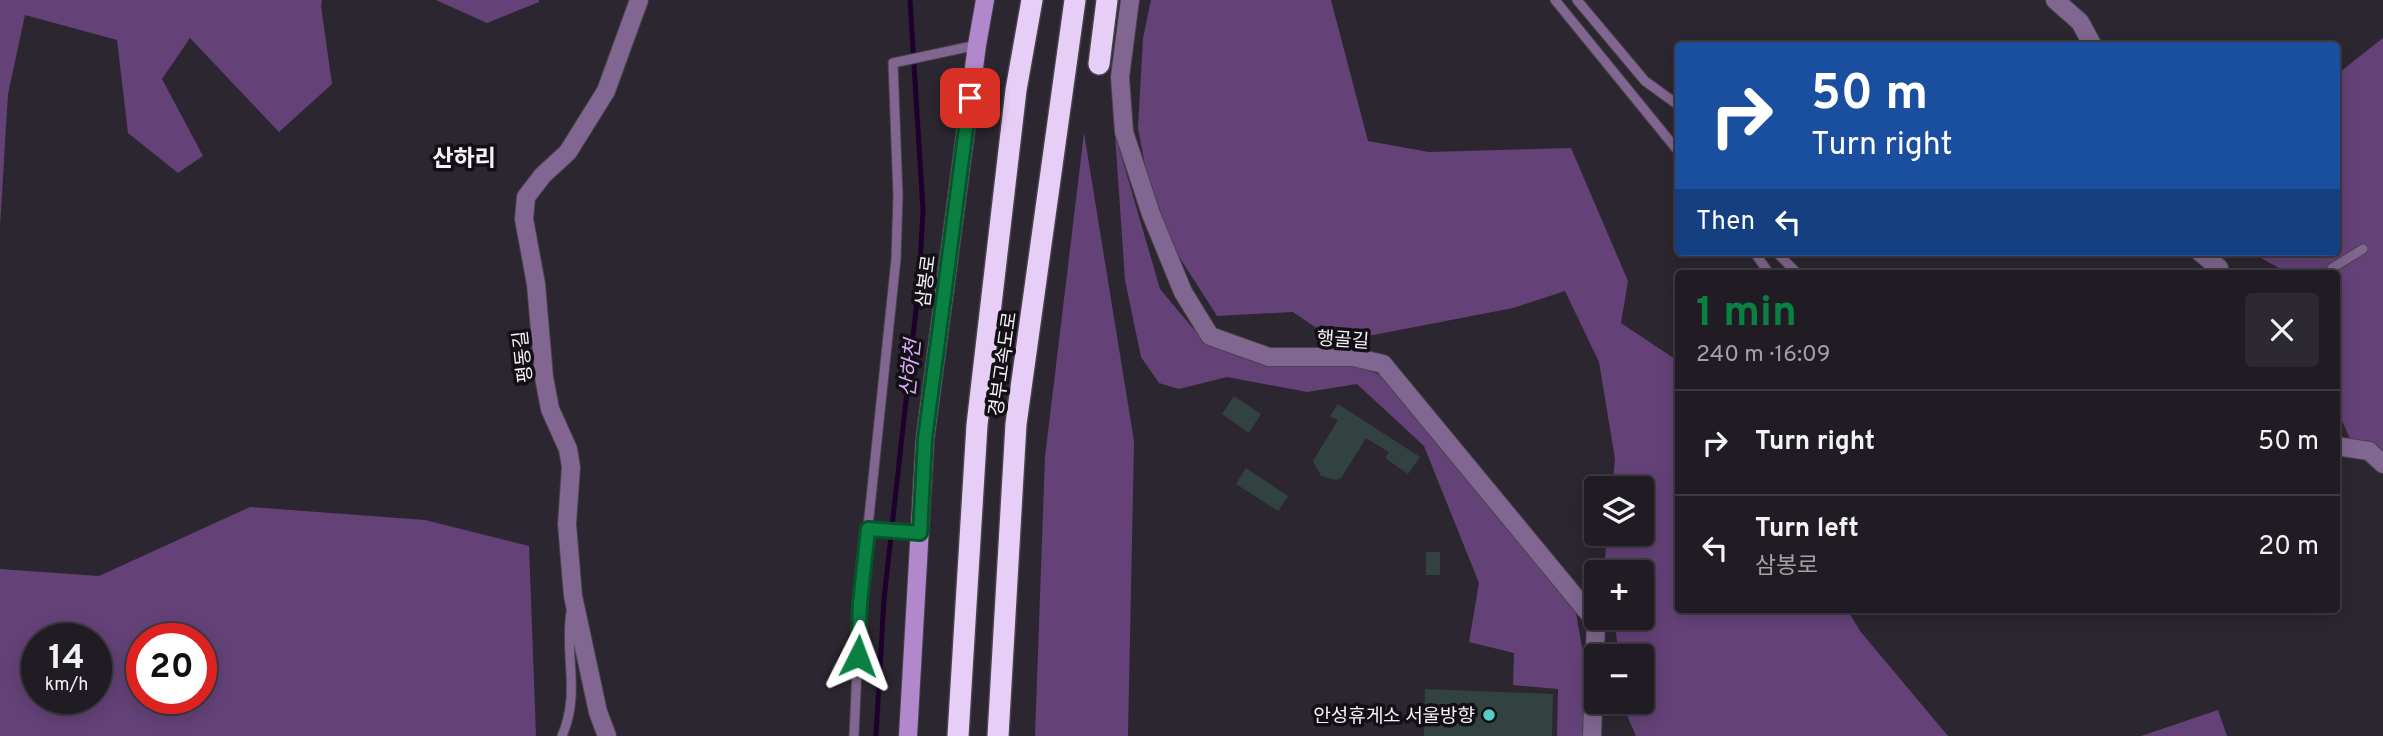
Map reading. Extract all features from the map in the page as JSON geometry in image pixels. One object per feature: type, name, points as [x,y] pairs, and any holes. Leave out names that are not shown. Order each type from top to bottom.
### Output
[{"type":"highway","name":"경부고속도로","points":[[958,736],[978,411],[1015,103],[1032,0]]},
{"type":"highway","name":"경부고속도로","points":[[998,736],[1016,424],[1075,0]]},
{"type":"highway","points":[[1099,64],[1107,0]]},
{"type":"main road","name":"삼봉로","points":[[908,736],[911,533],[985,0]]},
{"type":"street","name":"평동길","points":[[607,736],[598,712],[573,596],[567,524],[571,467],[568,449],[550,409],[544,377],[536,285],[524,219],[526,198],[543,175],[568,152],[606,91],[639,0]]},
{"type":"street","name":"행골길","points":[[1130,0],[1120,77],[1124,132],[1151,214],[1179,281],[1210,336],[1269,357],[1353,357],[1382,364],[1596,622],[1592,736]]},
{"type":"street","points":[[2055,0],[2080,22],[2090,42]]},
{"type":"street","points":[[2204,256],[2219,270]]},
{"type":"street","points":[[2340,447],[2369,451],[2383,464]]},
{"type":"lane","points":[[1555,0],[1675,146]]},
{"type":"lane","points":[[1577,0],[1645,81],[1675,103]]},
{"type":"lane","points":[[854,736],[860,603],[896,259],[898,196],[893,63],[977,45]]},
{"type":"lane","points":[[2331,270],[2363,248]]},
{"type":"lane","points":[[1780,256],[1794,270]]},
{"type":"lane","points":[[868,529],[911,533]]},
{"type":"lane","points":[[562,736],[568,722],[572,698],[570,618],[573,596]]},
{"type":"shaded area","points":[[0,0],[322,0],[332,84],[279,132],[190,38],[162,79],[203,156],[178,173],[128,133],[117,40],[25,15],[8,94],[0,226]]},
{"type":"shaded area","points":[[436,0],[539,0],[539,2],[487,23]]},
{"type":"shaded area","points":[[1151,0],[1331,0],[1368,141],[1429,152],[1571,148],[1628,281],[1621,323],[1675,359],[1675,613],[1849,613],[1860,631],[1948,736],[1636,736],[1628,714],[1654,714],[1654,644],[1617,644],[1616,630],[1654,630],[1654,560],[1605,559],[1606,546],[1654,546],[1654,476],[1613,476],[1615,459],[1599,362],[1565,291],[1513,308],[1337,342],[1293,312],[1217,316],[1155,219],[1138,128],[1143,38]]},
{"type":"shaded area","points":[[2383,38],[2383,473],[2352,443],[2340,417],[2340,270],[2283,270],[2257,256],[2340,256],[2340,72]]},
{"type":"shaded area","points":[[1084,133],[1134,441],[1128,736],[1035,736],[1045,457]]},
{"type":"shaded area","points":[[1115,134],[1160,289],[1206,344],[1278,367],[1353,357],[1350,363],[1393,380],[1575,606],[1584,660],[1584,736],[1557,736],[1558,689],[1513,685],[1514,653],[1469,642],[1479,583],[1424,446],[1357,384],[1307,392],[1227,377],[1179,389],[1159,383],[1141,357],[1125,280]]},
{"type":"shaded area","points":[[250,507],[425,520],[529,546],[536,736],[0,736],[0,569],[99,576]]},
{"type":"shaded area","points":[[2218,710],[2227,736],[2141,736]]},
{"type":"building","points":[[1234,396],[1261,414],[1249,433],[1222,414]]},
{"type":"building","points":[[1338,404],[1420,457],[1408,474],[1385,458],[1389,452],[1366,438],[1341,478],[1336,480],[1321,476],[1313,461],[1338,420],[1330,416]]},
{"type":"building","points":[[1246,468],[1288,496],[1278,511],[1236,484]]},
{"type":"building","points":[[1426,552],[1440,552],[1440,575],[1426,575]]},
{"type":"building","name":"안성휴게소 서울방향","points":[[1425,689],[1553,694],[1552,736],[1424,736]]},
{"type":"waterway","name":"산하천","points":[[876,736],[884,599],[919,283],[923,210],[910,0]]},
{"type":"place","name":"안성휴게소 서울방향","points":[[1489,715]]},
{"type":"district","name":"산하리","points":[[464,158]]},
{"type":"route","points":[[858,656],[860,603],[868,529],[920,533],[925,439],[970,98]]}]
